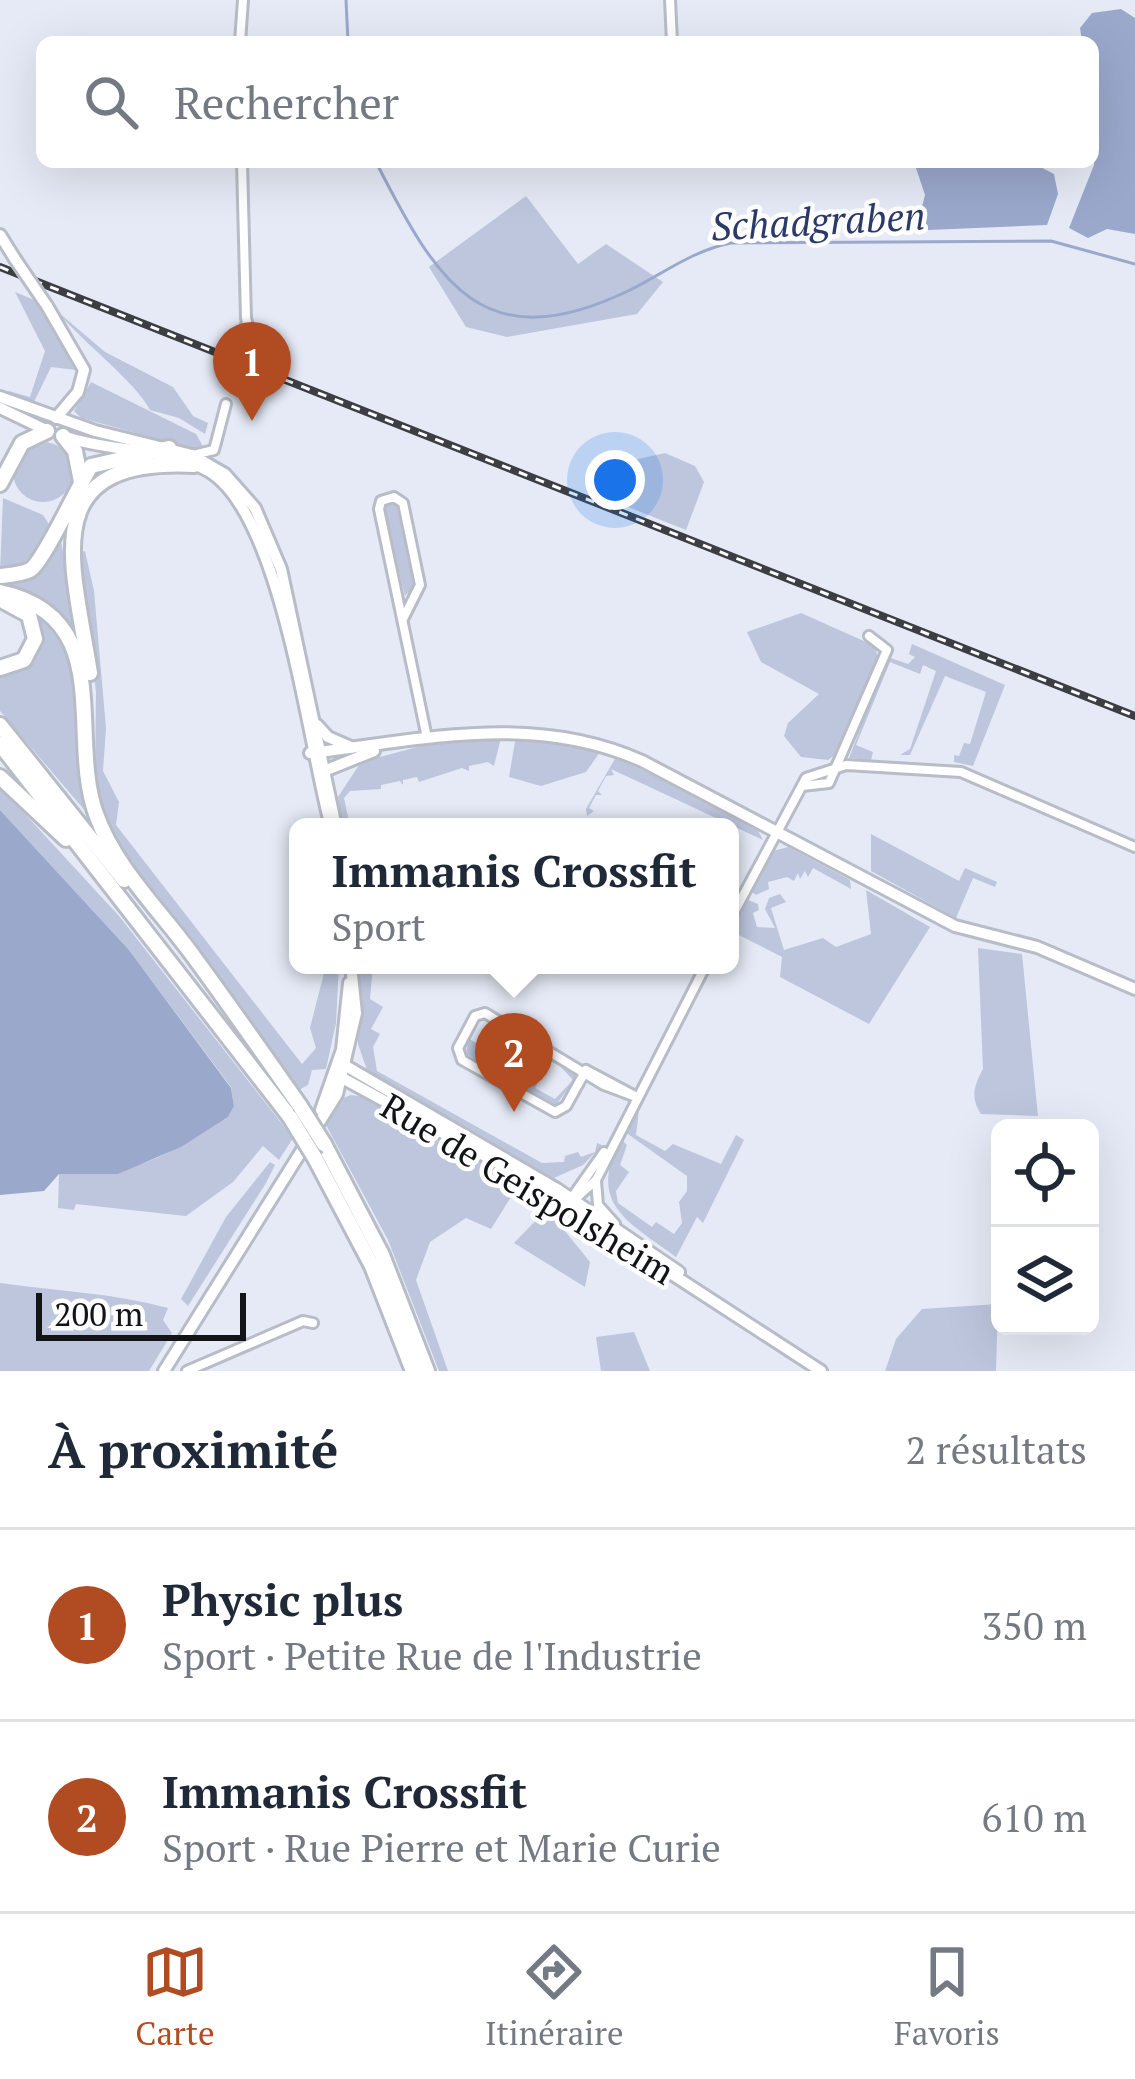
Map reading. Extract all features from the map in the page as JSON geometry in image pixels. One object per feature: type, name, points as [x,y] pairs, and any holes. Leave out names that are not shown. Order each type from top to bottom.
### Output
[{"type":"highway","points":[[0,464],[22,434],[56,428]]},
{"type":"highway","points":[[56,428],[80,463],[81,482]]},
{"type":"highway","points":[[0,484],[22,443],[56,428]]},
{"type":"highway","points":[[79,605],[65,535],[71,506],[104,473],[168,454]]},
{"type":"highway","points":[[0,576],[28,572],[39,562],[91,466],[168,454]]},
{"type":"highway","points":[[91,798],[92,686],[70,535],[76,508],[108,478],[194,460]]},
{"type":"highway","points":[[0,592],[47,613],[75,650],[84,684],[91,798],[109,844],[234,1014],[320,1151],[382,1255],[428,1371]]},
{"type":"highway","points":[[0,601],[28,614],[35,639],[24,660],[0,668]]},
{"type":"highway","points":[[0,724],[234,1014]]},
{"type":"highway","points":[[0,744],[295,1112]]},
{"type":"highway","points":[[0,777],[78,852],[90,856]]},
{"type":"highway","points":[[320,1151],[413,1371]]},
{"type":"main road","points":[[0,235],[78,355],[83,378],[56,428]]},
{"type":"main road","points":[[0,397],[56,428],[194,460],[225,474],[267,532],[281,568],[331,818]]},
{"type":"main road","points":[[3,409],[148,456]]},
{"type":"main road","points":[[194,460],[228,488],[256,528],[314,737]]},
{"type":"main road","points":[[314,737],[366,748],[512,730],[589,741],[642,761],[963,929],[1037,946],[1135,989]]},
{"type":"main road","points":[[314,737],[366,748]]},
{"type":"main road","points":[[321,771],[384,746]]},
{"type":"main road","points":[[164,1371],[309,1136],[342,1070],[356,1013],[352,974]]},
{"type":"main road","name":"Rue de Geispolsheim","points":[[342,1070],[557,1189],[821,1371]]},
{"type":"main road","name":"Rue de Geispolsheim","points":[[342,1070],[630,1237],[719,1304]]},
{"type":"street","points":[[239,0],[240,36]]},
{"type":"street","points":[[670,0],[672,36]]},
{"type":"street","points":[[242,168],[247,322]]},
{"type":"street","points":[[194,460],[214,450],[226,404]]},
{"type":"street","points":[[403,619],[420,585],[403,503],[394,497],[381,501],[379,509],[428,738]]},
{"type":"street","points":[[801,786],[829,783],[839,766],[886,655],[883,644],[869,637]]},
{"type":"street","points":[[739,903],[801,786],[814,772],[839,766],[961,772],[1135,847]]},
{"type":"street","points":[[571,1201],[596,1180],[701,974]]},
{"type":"street","points":[[586,1070],[564,1109],[554,1112],[462,1060],[458,1048],[476,1016],[485,1013],[586,1070],[617,1082],[636,1097]]},
{"type":"street","points":[[571,1201],[581,1178],[613,1141]]},
{"type":"street","points":[[557,1189],[581,1178]]},
{"type":"street","points":[[596,1180],[598,1205],[630,1237]]},
{"type":"street","points":[[188,1371],[303,1321],[313,1323]]},
{"type":"shaded area","points":[[1121,9],[1135,18],[1135,234],[1107,229],[1088,238],[1069,228],[1093,168],[1099,168],[1099,36],[1081,36],[1080,28],[1092,13]]},
{"type":"shaded area","points":[[916,168],[1042,168],[1054,174],[1058,194],[1047,225],[928,230],[920,215],[925,195]]},
{"type":"shaded area","points":[[526,196],[578,264],[606,244],[663,282],[637,314],[507,337],[466,327],[429,267]]},
{"type":"shaded area","points":[[15,292],[34,300],[76,370],[51,367],[33,404],[7,396],[9,391],[30,397],[45,351]]},
{"type":"shaded area","points":[[58,312],[105,352],[173,387],[193,416],[208,423],[205,434],[179,418],[150,410]]},
{"type":"shaded area","points":[[91,382],[196,434],[206,452],[81,418],[74,411]]},
{"type":"shaded area","points":[[43,442],[64,451],[73,472],[64,493],[43,502],[22,493],[13,472],[22,451]]},
{"type":"shaded area","points":[[665,453],[695,466],[704,482],[686,530],[598,495],[634,460]]},
{"type":"shaded area","points":[[3,498],[43,515],[52,529],[39,562],[0,572]]},
{"type":"shaded area","points":[[391,500],[399,506],[416,584],[405,596],[383,508]]},
{"type":"shaded area","points":[[61,541],[80,641],[40,600],[0,585],[43,570]]},
{"type":"shaded area","points":[[85,551],[94,591],[106,728],[103,771],[119,802],[116,825],[302,1064],[316,1048],[310,1028],[324,974],[339,974],[336,1023],[326,1069],[312,1070],[308,1085],[299,1090],[107,828],[95,779],[96,692],[79,553]]},
{"type":"shaded area","points":[[31,611],[57,631],[71,654],[87,813],[0,711],[0,674],[14,673],[32,659]]},
{"type":"shaded area","points":[[801,613],[875,646],[878,658],[843,749],[828,760],[801,757],[784,736],[788,723],[819,694],[761,662],[747,632]]},
{"type":"shaded area","points":[[912,644],[1005,685],[973,766],[954,762],[954,755],[959,756],[964,743],[970,744],[986,692],[945,676],[910,755],[900,755],[910,749],[936,671],[923,665],[920,674],[890,662],[856,745],[873,752],[871,760],[849,758],[888,657],[908,664],[915,657],[909,654]]},
{"type":"shaded area","points":[[516,736],[600,752],[586,772],[541,786],[509,777]]},
{"type":"shaded area","points":[[501,738],[494,766],[488,762],[419,782],[417,777],[403,780],[403,785],[400,781],[381,785],[381,789],[350,791],[344,798],[348,818],[340,818],[338,797],[361,762],[436,742]]},
{"type":"shaded area","points":[[616,757],[738,818],[716,818],[611,769],[614,775],[606,776],[598,791],[602,795],[596,795],[589,808],[594,811],[587,816],[586,809]]},
{"type":"shaded area","points":[[0,787],[119,916],[293,1138],[279,1160],[263,1146],[233,1182],[186,1216],[76,1204],[74,1210],[58,1208],[59,1174],[109,1171],[148,1161],[228,1117],[234,1106],[231,1087],[129,950],[0,810]]},
{"type":"shaded area","points":[[0,810],[129,950],[231,1088],[234,1106],[228,1117],[181,1147],[118,1174],[59,1174],[44,1191],[0,1195]]},
{"type":"shaded area","points":[[739,818],[756,827],[763,840],[739,829]]},
{"type":"shaded area","points":[[871,834],[959,881],[965,868],[997,882],[995,887],[973,878],[956,918],[871,871]]},
{"type":"shaded area","points":[[788,847],[850,880],[851,889],[813,868],[808,877],[805,871],[794,881],[787,877],[768,882],[769,889],[756,895],[752,892],[773,851]]},
{"type":"shaded area","points":[[866,890],[930,927],[869,1024],[780,977],[782,957],[739,935],[739,916],[748,900],[758,904],[759,910],[753,913],[757,927],[775,928],[765,909],[769,898],[780,894],[786,902],[771,908],[784,950],[823,938],[836,947],[871,934]]},
{"type":"shaded area","points":[[978,948],[1022,954],[1038,1116],[981,1114],[975,1102],[983,1069]]},
{"type":"shaded area","points":[[359,974],[372,974],[370,999],[383,1007],[371,1029],[380,1034],[373,1047],[377,1071],[542,1163],[564,1162],[565,1156],[578,1152],[581,1157],[595,1152],[597,1143],[602,1145],[583,1165],[554,1178],[368,1073],[358,1044]]},
{"type":"shaded area","points":[[468,1038],[486,1049],[492,1043],[489,1050],[513,1064],[522,1041],[535,1049],[519,1077],[524,1079],[539,1058],[533,1070],[542,1075],[535,1088],[555,1099],[573,1080],[559,1065],[574,1071],[576,1078],[556,1105],[466,1054]]},
{"type":"shaded area","points":[[343,1098],[370,1098],[521,1181],[491,1229],[466,1218],[430,1242],[416,1280],[448,1371],[439,1371],[388,1240],[326,1125]]},
{"type":"shaded area","points":[[640,1102],[636,1135],[665,1151],[673,1144],[721,1164],[736,1135],[744,1140],[703,1223],[697,1217],[676,1257],[629,1221],[611,1196],[611,1161],[621,1139],[627,1145],[620,1165],[629,1172],[616,1191],[618,1203],[652,1227],[656,1222],[674,1234],[682,1223],[679,1202],[687,1191],[687,1176],[625,1132]]},
{"type":"shaded area","points":[[270,1162],[275,1165],[266,1183],[188,1306],[181,1299],[226,1217]]},
{"type":"shaded area","points":[[547,1209],[590,1262],[585,1287],[514,1243]]},
{"type":"shaded area","points":[[0,1283],[168,1308],[163,1320],[172,1333],[149,1371],[0,1371]]},
{"type":"shaded area","points":[[991,1304],[991,1335],[997,1335],[996,1371],[885,1371],[896,1339],[922,1309]]},
{"type":"shaded area","points":[[634,1332],[650,1371],[601,1371],[596,1337]]},
{"type":"waterway","name":"Schadgraben","points":[[346,0],[348,36]]},
{"type":"waterway","name":"Schadgraben","points":[[379,168],[421,243],[445,275],[471,298],[501,313],[537,317],[579,310],[731,243],[1051,241],[1135,264]]},
{"type":"railway","points":[[0,267],[1135,716]]},
{"type":"place","name":"Physic plus","points":[[252,421]]},
{"type":"place","name":"Immanis Crossfit","points":[[514,1112]]}]
